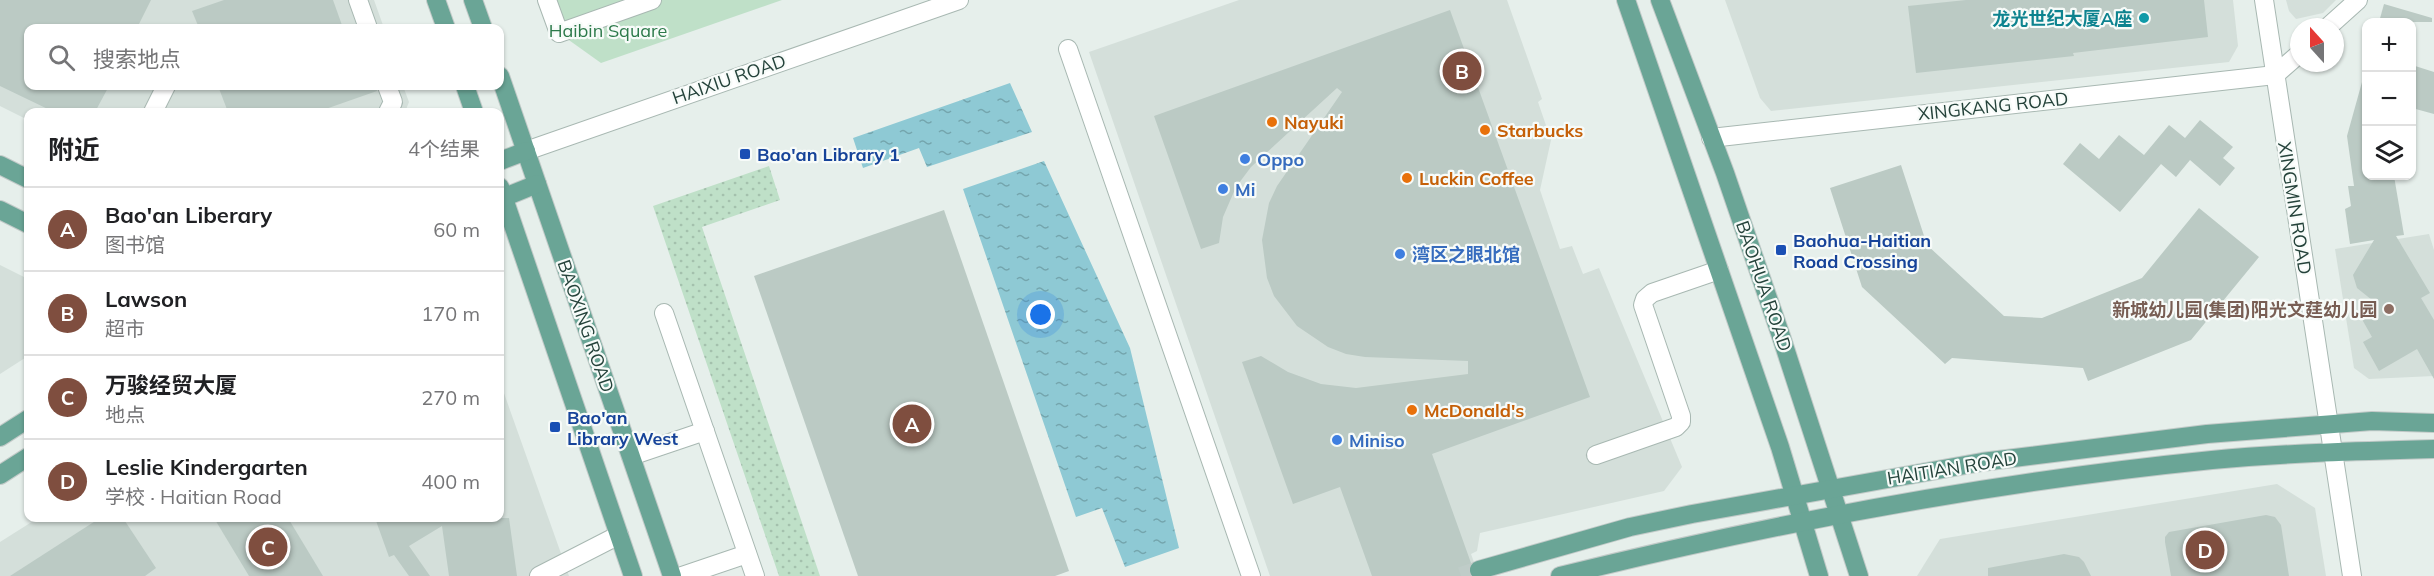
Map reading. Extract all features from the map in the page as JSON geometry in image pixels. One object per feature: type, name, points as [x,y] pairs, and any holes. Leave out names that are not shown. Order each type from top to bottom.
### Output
[{"type":"main road","points":[[436,0],[445,24]]},
{"type":"main road","points":[[473,0],[482,24]]},
{"type":"main road","name":"BAOHUA ROAD","points":[[1626,0],[1776,437],[1819,576]]},
{"type":"main road","name":"BAOHUA ROAD","points":[[1660,0],[1774,314],[1859,576]]},
{"type":"main road","name":"BAOXING ROAD","points":[[504,88],[672,576]]},
{"type":"main road","points":[[466,90],[473,108]]},
{"type":"main road","name":"HAIXIU ROAD","points":[[504,159],[526,151]]},
{"type":"main road","points":[[0,165],[24,177]]},
{"type":"main road","points":[[504,193],[537,184]]},
{"type":"main road","name":"BAOXING ROAD","points":[[504,203],[633,576]]},
{"type":"main road","name":"HAITIAN ROAD","points":[[1479,570],[1630,527],[1830,488],[1959,466],[2207,434],[2372,421],[2434,423]]},
{"type":"main road","points":[[0,437],[24,422]]},
{"type":"main road","name":"HAITIAN ROAD","points":[[1560,576],[1682,546],[1802,521],[2115,471],[2213,460],[2332,452],[2434,449]]},
{"type":"main road","points":[[0,475],[24,460]]},
{"type":"street","points":[[358,0],[367,24]]},
{"type":"street","points":[[547,0],[559,33],[652,0]]},
{"type":"street","name":"HAIXIU ROAD","points":[[526,151],[959,0]]},
{"type":"street","name":"XINGMIN ROAD","points":[[2264,0],[2352,576]]},
{"type":"street","points":[[2338,18],[2358,0]]},
{"type":"street","points":[[1068,49],[1251,576]]},
{"type":"street","points":[[2276,75],[2290,62]]},
{"type":"street","name":"XINGKANG ROAD","points":[[1711,138],[2276,75]]},
{"type":"street","points":[[155,108],[164,90]]},
{"type":"street","points":[[388,90],[393,102],[390,108]]},
{"type":"street","points":[[1596,455],[1676,427],[1681,422],[1681,416],[1643,305],[1645,299],[1652,293],[1719,270]]},
{"type":"street","points":[[664,313],[755,576]]},
{"type":"street","points":[[631,456],[705,431]]},
{"type":"street","points":[[538,576],[619,535]]},
{"type":"street","points":[[682,576],[747,554]]},
{"type":"shaded area","points":[[0,0],[374,0],[383,24],[24,24],[24,90],[404,90],[409,102],[407,108],[24,108],[24,118],[0,106]]},
{"type":"shaded area","points":[[1239,0],[1507,0],[1542,99],[1538,102],[1551,140],[1540,190],[1560,249],[1572,246],[1583,274],[1599,268],[1682,467],[1664,491],[1480,533],[1477,551],[1471,554],[1479,576],[1270,576],[1089,52]]},
{"type":"shaded area","points":[[1725,0],[2233,0],[2238,46],[2229,62],[1771,111],[1760,98]]},
{"type":"shaded area","points":[[2286,0],[2336,0],[2323,13],[2295,18],[2289,11]]},
{"type":"shaded area","name":"新城幼儿园(集团)阳光文莛幼儿园","points":[[2429,234],[2434,250],[2434,376],[2369,379],[2354,368],[2335,249]]},
{"type":"shaded area","points":[[0,265],[24,277],[24,359],[0,374]]},
{"type":"shaded area","points":[[504,393],[569,576],[0,576],[0,542],[32,522],[504,522]]},
{"type":"shaded area","points":[[2277,484],[2315,508],[2326,576],[1917,576],[1940,539]]},
{"type":"green space","name":"Haibin Square","points":[[547,0],[782,0],[601,63],[559,33]]},
{"type":"green space","points":[[769,166],[780,200],[702,227],[820,576],[779,576],[653,206]]},
{"type":"water","points":[[1010,83],[1032,132],[927,167],[919,148],[863,168],[853,138]]},
{"type":"water","points":[[1044,161],[1130,348],[1179,548],[1125,567],[1102,508],[1076,517],[963,189]]},
{"type":"building","points":[[0,0],[151,0],[139,24],[24,24],[24,90],[107,90],[97,108],[46,108],[0,86]]},
{"type":"building","points":[[224,0],[333,0],[342,24],[197,24],[192,11]]},
{"type":"building","points":[[1966,0],[2204,0],[2208,37],[2073,53],[2074,56],[1916,73],[1908,6]]},
{"type":"building","points":[[2384,4],[2432,18],[2432,22],[2416,22],[2416,18],[2380,18]]},
{"type":"building","name":"湾区之眼北馆","points":[[1450,10],[1590,397],[1432,454],[1471,563],[1468,568],[1470,576],[1372,576],[1340,487],[1293,504],[1242,362],[1261,356],[1288,372],[1321,384],[1356,388],[1468,374],[1468,361],[1365,357],[1346,354],[1328,347],[1297,326],[1274,296],[1267,278],[1262,240],[1269,203],[1277,186],[1342,92],[1337,88],[1251,167],[1236,187],[1223,217],[1219,243],[1201,249],[1154,116]]},
{"type":"building","points":[[2416,66],[2434,72],[2434,114],[2416,109]]},
{"type":"building","points":[[2362,82],[2362,180],[2395,180],[2404,235],[2396,236],[2430,293],[2421,298],[2434,320],[2434,379],[2417,349],[2379,371],[2363,342],[2372,337],[2359,314],[2377,304],[2357,288],[2353,275],[2374,240],[2350,244],[2345,209],[2351,206],[2348,186],[2354,186],[2347,136]]},
{"type":"building","points":[[220,90],[377,91],[328,108],[226,108]]},
{"type":"building","points":[[2200,120],[2233,147],[2223,158],[2235,168],[2220,186],[2190,160],[2176,177],[2161,164],[2120,212],[2063,164],[2080,143],[2099,159],[2119,135],[2144,155],[2169,125],[2185,138]]},
{"type":"building","points":[[1901,165],[1927,245],[2004,316],[2042,318],[2142,278],[2199,208],[2259,257],[2191,340],[2088,381],[2083,368],[1952,358],[1945,364],[1862,287],[1830,188]]},
{"type":"building","points":[[944,210],[1069,571],[1055,576],[858,576],[754,276]]},
{"type":"building","points":[[2266,515],[2275,517],[2281,525],[2289,576],[2171,576],[2165,542],[2165,537],[2169,532]]},
{"type":"building","points":[[504,518],[509,518],[517,576],[449,576],[442,526],[409,546],[430,576],[409,576],[394,555],[389,557],[376,522],[504,522]]},
{"type":"building","points":[[94,522],[126,522],[156,568],[145,576],[10,576]]},
{"type":"building","points":[[216,522],[290,522],[323,576],[249,576]]},
{"type":"building","points":[[2064,554],[2079,557],[2091,576],[1988,576],[1988,568]]},
{"type":"tunnel","points":[[1461,576],[1479,570]]},
{"type":"place","name":"龙光世纪大厦A座","points":[[2144,18]]},
{"type":"place","name":"Lawson","points":[[1462,71]]},
{"type":"place","name":"Nayuki","points":[[1272,122]]},
{"type":"place","name":"Starbucks","points":[[1485,130]]},
{"type":"place","name":"Bao'an Library 1","points":[[745,154]]},
{"type":"place","name":"Oppo","points":[[1245,159]]},
{"type":"place","name":"Luckin Coffee","points":[[1407,178]]},
{"type":"place","name":"Mi","points":[[1223,189]]},
{"type":"place","name":"Baohua-Haitian Road Crossing","points":[[1781,250]]},
{"type":"place","name":"湾区之眼北馆","points":[[1400,254]]},
{"type":"place","name":"新城幼儿园(集团)阳光文莛幼儿园","points":[[2389,309]]},
{"type":"place","name":"McDonald's","points":[[1412,410]]},
{"type":"place","name":"Bao'an Liberary","points":[[912,424]]},
{"type":"place","name":"Bao'an Library West","points":[[555,427]]},
{"type":"place","name":"Miniso","points":[[1337,440]]},
{"type":"place","name":"万骏经贸大厦","points":[[268,547]]},
{"type":"place","name":"Leslie Kindergarten","points":[[2205,550]]}]
